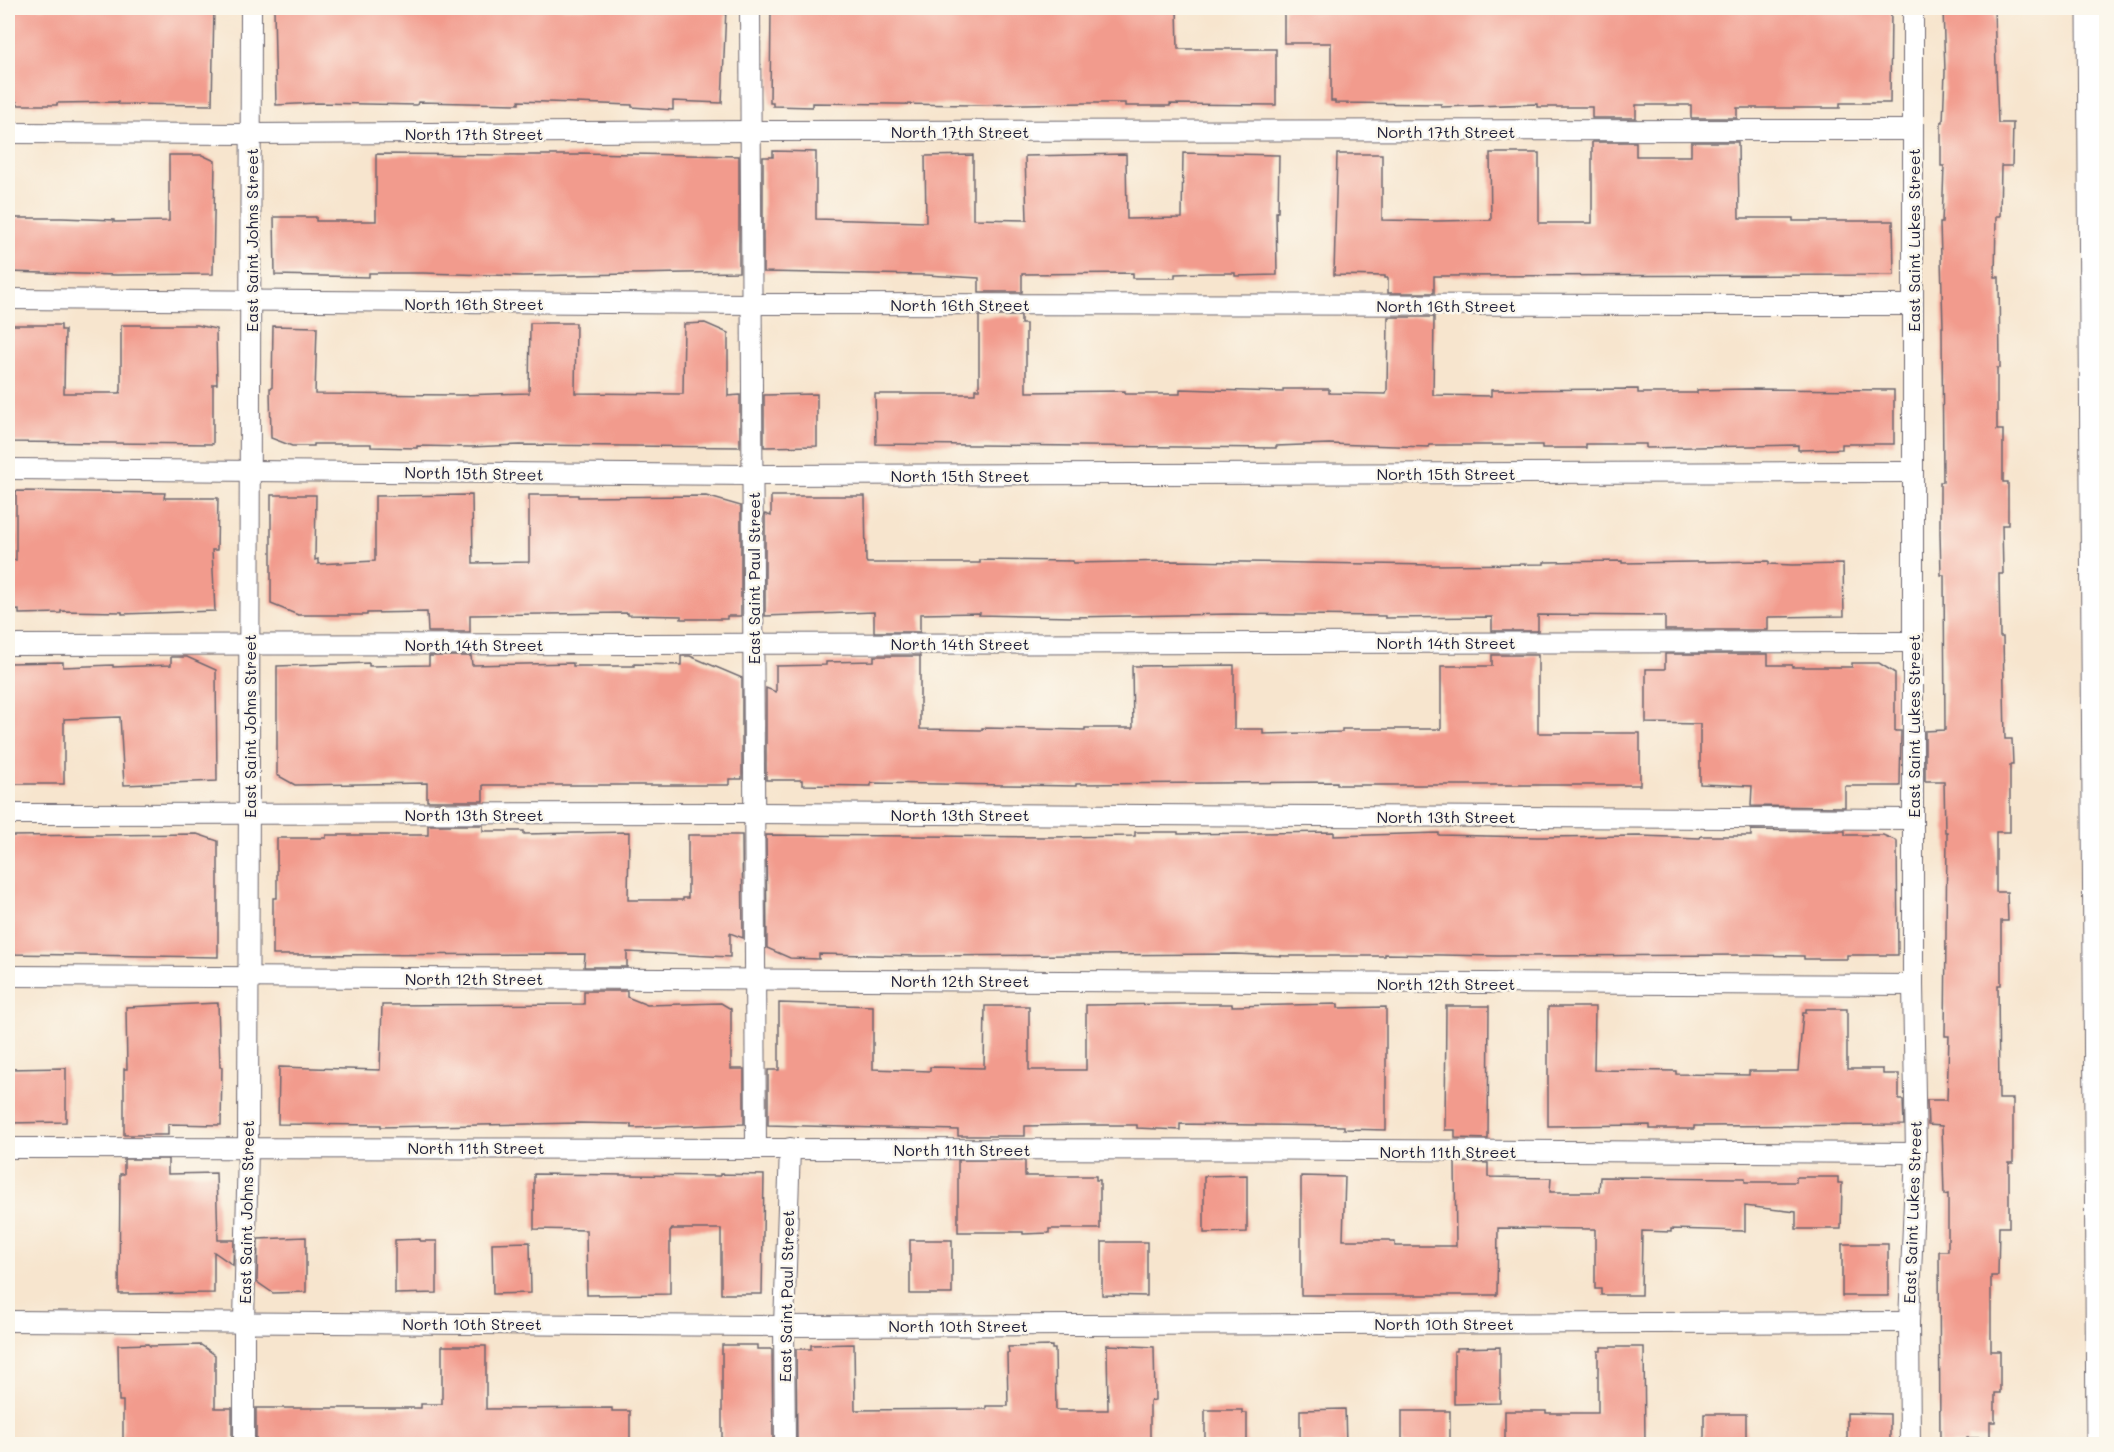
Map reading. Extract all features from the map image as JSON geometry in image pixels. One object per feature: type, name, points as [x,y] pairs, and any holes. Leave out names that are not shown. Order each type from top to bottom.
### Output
[{"type":"main road","points":[[2094,8],[2103,1444]]},
{"type":"lane","name":"East Saint Johns Street","points":[[244,1444],[249,977],[251,8]]},
{"type":"lane","name":"East Saint Paul Street","points":[[750,8],[756,1148]]},
{"type":"lane","name":"East Saint Lukes Street","points":[[1910,1444],[1909,1322],[1916,1153],[1913,985],[1913,8]]},
{"type":"lane","name":"North 17th Street","points":[[8,133],[1913,130]]},
{"type":"lane","name":"North 16th Street","points":[[8,299],[752,304],[1913,305]]},
{"type":"lane","name":"North 15th Street","points":[[8,469],[753,475],[1913,472]]},
{"type":"lane","name":"North 14th Street","points":[[8,645],[1913,642]]},
{"type":"lane","name":"North 13th Street","points":[[8,814],[754,813],[1913,819]]},
{"type":"lane","name":"North 12th Street","points":[[8,976],[1913,985]]},
{"type":"lane","name":"North 11th Street","points":[[8,1148],[790,1148],[1916,1153]]},
{"type":"lane","name":"East Saint Paul Street","points":[[785,1444],[784,1326],[790,1148]]},
{"type":"lane","name":"North 10th Street","points":[[8,1321],[784,1326],[1909,1322]]},
{"type":"building","points":[[8,8],[214,8],[212,105],[118,104],[118,102],[17,105],[17,102],[10,102],[11,42],[8,42]]},
{"type":"building","points":[[274,8],[726,8],[722,103],[673,101],[673,110],[632,107],[632,105],[519,101],[519,104],[418,102],[417,105],[317,103],[276,105]]},
{"type":"building","points":[[771,8],[1177,8],[1178,49],[1276,49],[1276,105],[812,103],[812,107],[773,106],[773,103],[770,103]]},
{"type":"building","points":[[1284,8],[1891,8],[1890,103],[1840,103],[1840,108],[1737,108],[1737,118],[1691,118],[1691,105],[1636,105],[1636,118],[1592,118],[1592,107],[1537,107],[1537,104],[1441,107],[1441,104],[1335,103],[1331,101],[1331,43],[1284,43]]},
{"type":"building","points":[[1943,8],[1994,8],[1998,123],[2013,123],[2012,166],[2001,166],[2000,216],[1996,216],[1995,277],[1999,277],[2000,368],[1997,368],[1997,430],[2003,430],[2003,482],[2008,482],[2008,525],[2002,525],[2003,574],[1999,574],[2000,637],[2003,637],[2005,739],[2012,739],[2013,765],[2010,765],[2010,832],[1996,832],[1996,892],[2007,892],[2008,921],[2001,921],[2001,985],[1998,985],[1999,1099],[2013,1099],[2013,1163],[2009,1163],[2009,1227],[1999,1227],[1998,1276],[1991,1276],[1991,1351],[2000,1351],[2000,1393],[1995,1393],[1995,1422],[1990,1422],[1990,1438],[1967,1438],[1967,1444],[1940,1444],[1939,1251],[1948,1251],[1948,1194],[1944,1195],[1942,1126],[1928,1125],[1927,1100],[1947,1100],[1949,1036],[1945,1036],[1947,832],[1945,832],[1944,781],[1925,781],[1925,731],[1945,730],[1944,575],[1941,575],[1940,533],[1940,482],[1943,482],[1940,223],[1942,223],[1944,166],[1941,166],[1941,122],[1943,122],[1945,72]]},
{"type":"building","points":[[1592,142],[1636,142],[1636,156],[1691,156],[1691,142],[1738,142],[1739,218],[1793,218],[1793,221],[1893,221],[1894,275],[1434,276],[1434,293],[1388,293],[1388,278],[1385,276],[1334,275],[1337,154],[1382,154],[1382,220],[1437,221],[1491,220],[1490,153],[1539,153],[1539,223],[1592,223]]},
{"type":"building","points":[[773,151],[816,152],[816,219],[926,222],[925,156],[973,155],[973,219],[1027,220],[1025,156],[1126,154],[1127,219],[1182,218],[1183,153],[1279,155],[1278,212],[1276,212],[1277,275],[1235,276],[1235,273],[1207,273],[1175,274],[1175,278],[1133,278],[1133,273],[1022,274],[1022,292],[979,292],[979,278],[763,272],[763,157],[773,157]]},
{"type":"building","points":[[579,153],[739,156],[739,272],[522,276],[369,273],[369,277],[275,275],[274,217],[316,217],[316,221],[376,221],[376,154],[579,155]]},
{"type":"building","points":[[169,155],[202,155],[215,161],[213,274],[117,275],[8,272],[8,218],[62,218],[114,220],[114,222],[169,221]]},
{"type":"building","points":[[979,316],[1021,316],[1021,324],[1026,324],[1026,392],[1125,391],[1125,394],[1180,394],[1180,389],[1283,392],[1283,389],[1329,389],[1329,393],[1386,394],[1388,317],[1434,317],[1433,395],[1491,396],[1491,390],[1638,389],[1638,393],[1697,393],[1697,390],[1748,389],[1894,390],[1894,444],[1842,444],[1842,449],[1798,450],[1798,445],[1646,448],[1646,444],[1586,444],[1586,448],[1542,448],[1542,445],[1429,445],[1429,447],[1329,444],[1276,446],[1276,448],[876,444],[875,394],[975,394],[975,389],[979,389]]},
{"type":"building","points":[[530,323],[576,323],[575,393],[683,394],[684,324],[705,323],[728,333],[728,396],[740,395],[740,447],[520,445],[417,446],[417,448],[371,447],[371,444],[292,446],[271,438],[270,388],[272,388],[273,326],[317,327],[315,394],[461,395],[529,393]]},
{"type":"building","points":[[8,325],[61,325],[61,330],[65,330],[64,393],[120,393],[121,325],[197,325],[216,329],[217,384],[213,384],[213,444],[8,442]]},
{"type":"building","points":[[817,394],[817,446],[764,447],[764,395]]},
{"type":"building","points":[[16,491],[165,493],[164,498],[218,498],[217,550],[212,550],[215,611],[122,614],[122,612],[61,611],[61,613],[19,614],[19,610],[8,611],[8,560],[16,560]]},
{"type":"building","points":[[271,495],[316,495],[315,560],[318,559],[318,564],[375,561],[375,496],[472,495],[473,563],[529,562],[529,495],[706,496],[741,506],[741,616],[727,616],[727,619],[681,619],[681,616],[628,615],[628,613],[470,615],[470,632],[428,632],[427,612],[298,615],[271,604]]},
{"type":"building","points":[[771,496],[865,496],[867,563],[980,563],[980,560],[1073,561],[1073,563],[1176,561],[1433,565],[1622,561],[1622,563],[1769,561],[1769,564],[1792,565],[1843,564],[1844,616],[1768,617],[1768,630],[1665,630],[1665,616],[1538,615],[1538,631],[1492,631],[1492,617],[1385,618],[1385,616],[1231,614],[1073,617],[979,615],[980,613],[920,614],[920,632],[874,632],[874,612],[765,616],[765,514],[771,516]]},
{"type":"building","points":[[1665,654],[1768,654],[1768,665],[1792,665],[1792,667],[1852,667],[1852,663],[1879,663],[1895,673],[1895,731],[1901,731],[1900,786],[1845,786],[1845,807],[1751,806],[1752,786],[1700,784],[1700,724],[1646,723],[1646,669],[1665,669]]},
{"type":"building","points":[[1492,655],[1538,655],[1538,733],[1640,733],[1640,785],[1337,785],[1337,782],[1076,784],[1076,786],[871,783],[871,786],[802,785],[802,780],[766,780],[766,688],[776,692],[776,666],[874,661],[874,656],[920,656],[920,729],[1085,730],[1085,728],[1133,728],[1132,666],[1234,665],[1234,729],[1263,729],[1263,734],[1342,732],[1342,729],[1441,729],[1441,666],[1492,666]]},
{"type":"building","points":[[429,656],[471,656],[472,665],[573,663],[573,666],[634,666],[634,664],[681,665],[681,656],[690,656],[742,678],[742,779],[729,779],[729,785],[483,785],[483,801],[427,801],[427,783],[295,785],[277,775],[277,666],[369,663],[369,666],[429,665]]},
{"type":"building","points":[[171,657],[187,657],[216,670],[217,781],[124,785],[120,717],[64,719],[64,784],[8,784],[8,663],[63,662],[63,667],[171,665]]},
{"type":"building","points":[[428,825],[483,825],[483,831],[524,831],[524,834],[629,832],[628,900],[683,900],[683,898],[688,898],[688,835],[742,835],[743,938],[730,933],[730,957],[627,952],[627,967],[584,967],[585,954],[273,955],[273,898],[277,898],[277,838],[326,838],[326,835],[428,835]]},
{"type":"building","points":[[1751,830],[1845,831],[1845,835],[1883,835],[1897,841],[1898,955],[1847,955],[1847,959],[1804,959],[1804,956],[1748,955],[921,956],[819,954],[819,959],[790,958],[767,948],[766,835],[1052,837],[1135,836],[1135,832],[1178,832],[1178,834],[1334,832],[1334,836],[1439,833],[1439,835],[1537,837],[1700,838],[1701,836],[1751,836]]},
{"type":"building","points":[[197,834],[218,841],[218,957],[8,954],[8,836]]},
{"type":"building","points":[[584,991],[627,991],[627,997],[647,1005],[721,1003],[731,1009],[731,1069],[744,1069],[744,1124],[631,1128],[631,1124],[578,1123],[381,1127],[381,1125],[278,1124],[279,1067],[380,1070],[382,1005],[584,1004]]},
{"type":"building","points":[[218,1003],[220,1067],[222,1067],[221,1125],[168,1124],[168,1135],[124,1135],[124,1069],[127,1069],[126,1007]]},
{"type":"building","points":[[779,1003],[873,1006],[873,1069],[930,1071],[930,1067],[984,1068],[985,1006],[1029,1006],[1029,1070],[1086,1070],[1086,1005],[1338,1004],[1338,1008],[1386,1007],[1386,1130],[1344,1129],[1344,1126],[1180,1124],[1180,1130],[1137,1128],[1137,1125],[1080,1125],[1025,1126],[1025,1136],[958,1136],[958,1130],[768,1125],[768,1070],[779,1070]]},
{"type":"building","points":[[1446,1006],[1489,1006],[1488,1139],[1455,1138],[1455,1130],[1445,1130]]},
{"type":"building","points":[[1548,1007],[1595,1007],[1594,1070],[1749,1075],[1749,1071],[1798,1071],[1803,1013],[1806,1013],[1806,1009],[1847,1009],[1847,1069],[1883,1069],[1883,1074],[1899,1074],[1899,1100],[1903,1100],[1904,1125],[1694,1126],[1694,1129],[1650,1129],[1650,1125],[1548,1126]]},
{"type":"building","points":[[66,1068],[66,1122],[8,1123],[8,1069]]},
{"type":"building","points":[[124,1159],[168,1159],[168,1174],[216,1173],[218,1240],[234,1240],[233,1265],[214,1252],[214,1293],[119,1294],[120,1174],[124,1174]]},
{"type":"building","points":[[958,1160],[1025,1160],[1025,1176],[1096,1176],[1096,1180],[1100,1180],[1100,1229],[1049,1229],[1049,1233],[1023,1234],[1023,1232],[958,1232]]},
{"type":"building","points":[[1455,1162],[1488,1163],[1488,1177],[1551,1178],[1550,1192],[1599,1192],[1600,1177],[1745,1178],[1745,1182],[1796,1182],[1796,1177],[1838,1177],[1838,1183],[1842,1183],[1841,1229],[1796,1229],[1796,1212],[1745,1206],[1745,1231],[1671,1229],[1671,1232],[1642,1231],[1641,1295],[1601,1295],[1601,1289],[1595,1289],[1595,1229],[1498,1228],[1497,1295],[1301,1295],[1301,1176],[1345,1177],[1343,1240],[1390,1240],[1390,1242],[1395,1242],[1395,1246],[1456,1246]]},
{"type":"building","points":[[534,1174],[764,1175],[762,1294],[721,1294],[721,1229],[672,1229],[670,1232],[670,1294],[587,1295],[586,1230],[534,1229]]},
{"type":"building","points":[[1247,1175],[1247,1232],[1204,1233],[1204,1176]]},
{"type":"building","points":[[306,1237],[306,1292],[273,1293],[257,1282],[258,1239]]},
{"type":"building","points":[[420,1239],[420,1241],[437,1241],[437,1293],[395,1294],[395,1240]]},
{"type":"building","points":[[910,1240],[952,1240],[952,1294],[910,1294]]},
{"type":"building","points":[[530,1242],[531,1293],[493,1294],[492,1243]]},
{"type":"building","points":[[1102,1242],[1147,1242],[1147,1296],[1102,1295]]},
{"type":"building","points":[[1842,1244],[1888,1244],[1888,1296],[1842,1296]]},
{"type":"building","points":[[148,1344],[150,1346],[201,1345],[215,1355],[215,1408],[232,1408],[232,1444],[123,1444],[123,1401],[119,1401],[118,1345]]},
{"type":"building","points":[[854,1344],[855,1410],[986,1409],[986,1406],[1008,1406],[1008,1347],[1052,1346],[1052,1349],[1055,1349],[1056,1410],[1108,1410],[1107,1345],[1154,1347],[1155,1400],[1150,1401],[1150,1444],[797,1444],[796,1349],[811,1349],[811,1345]]},
{"type":"building","points":[[722,1345],[757,1345],[757,1349],[772,1349],[773,1444],[722,1444]]},
{"type":"building","points":[[442,1346],[486,1346],[486,1409],[612,1408],[612,1411],[630,1411],[630,1444],[256,1444],[256,1408],[421,1408],[421,1404],[442,1404]]},
{"type":"building","points":[[1500,1347],[1500,1403],[1454,1404],[1454,1351],[1457,1351],[1457,1348]]},
{"type":"building","points":[[1601,1347],[1644,1347],[1645,1444],[1505,1444],[1505,1411],[1598,1413],[1598,1351],[1601,1351]]},
{"type":"building","points":[[1345,1409],[1346,1444],[1300,1444],[1300,1410]]},
{"type":"building","points":[[1205,1410],[1242,1410],[1242,1413],[1247,1413],[1247,1444],[1205,1444]]},
{"type":"building","points":[[1402,1411],[1450,1411],[1450,1444],[1402,1444]]},
{"type":"building","points":[[1847,1413],[1890,1414],[1890,1444],[1847,1444]]},
{"type":"building","points":[[1704,1414],[1746,1414],[1746,1444],[1704,1444]]}]
